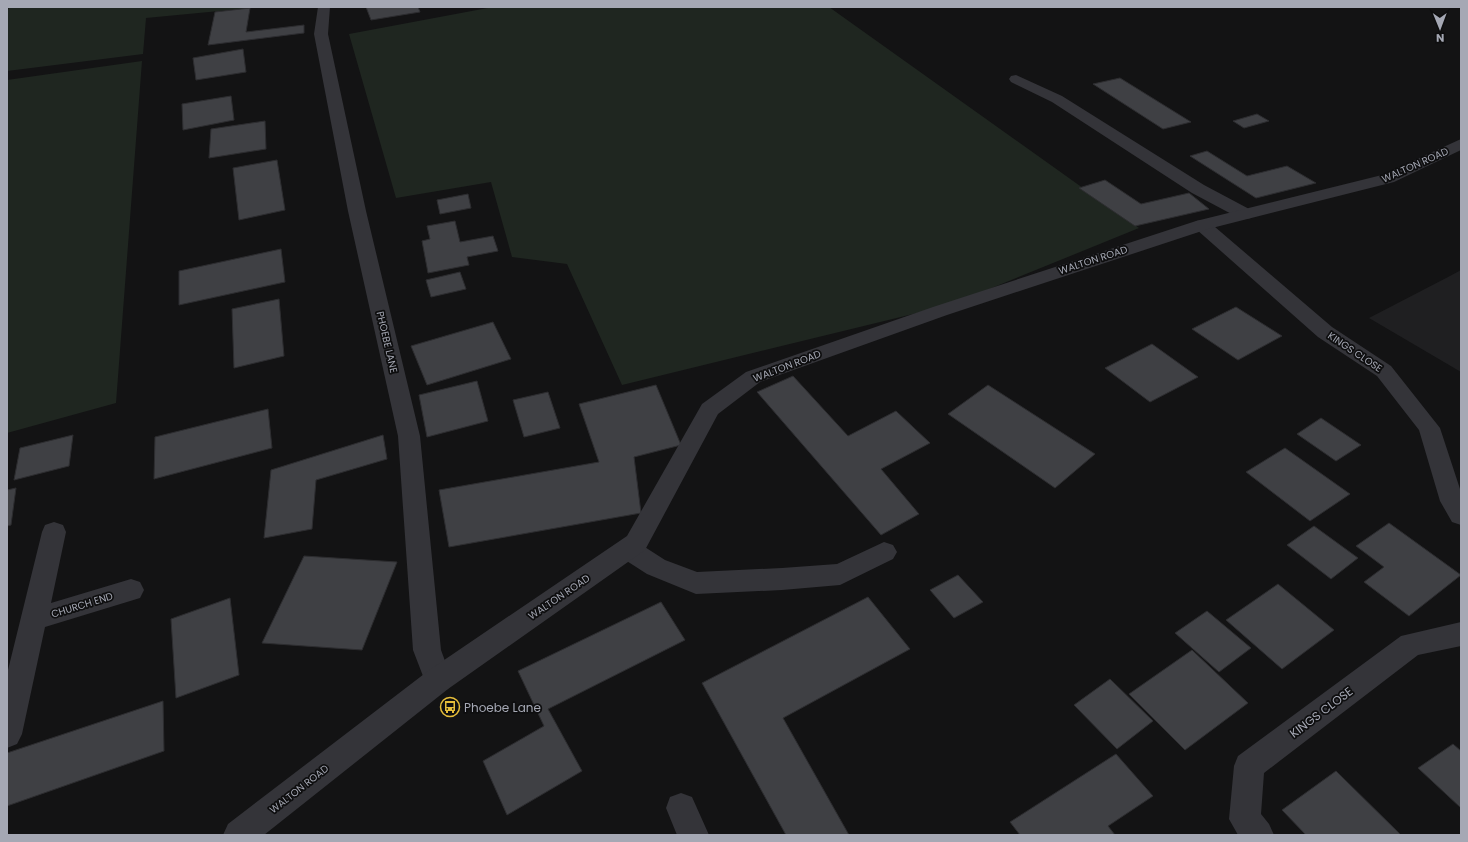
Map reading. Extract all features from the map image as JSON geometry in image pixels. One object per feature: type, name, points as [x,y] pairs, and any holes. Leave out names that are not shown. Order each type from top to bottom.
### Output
[{"type":"street","name":"PHOEBE LANE","points":[[324,7],[322,34],[324,50],[356,211],[409,436],[427,650],[438,680]]},
{"type":"street","points":[[1016,79],[1057,99],[1198,189],[1246,214]]},
{"type":"street","name":"WALTON ROAD","points":[[240,835],[438,680],[636,543],[710,409],[753,376],[940,311],[1202,225],[1388,179],[1461,144]]},
{"type":"street","name":"KINGS CLOSE","points":[[1202,225],[1325,332],[1384,371],[1429,428],[1452,501],[1461,514]]},
{"type":"street","name":"CHURCH END","points":[[7,734],[54,532]]},
{"type":"street","points":[[628,549],[656,567],[696,583],[782,579],[840,574],[884,552]]},
{"type":"street","name":"CHURCH END","points":[[34,619],[131,590]]},
{"type":"street","name":"KINGS CLOSE","points":[[1258,835],[1245,819],[1249,766],[1411,645],[1461,634]]},
{"type":"shaded area","points":[[9,7],[260,7],[146,18],[143,54],[7,71],[7,13]]},
{"type":"shaded area","points":[[493,7],[829,7],[1139,228],[950,305],[622,385],[567,264],[512,257],[491,182],[396,198],[349,34]]},
{"type":"shaded area","points":[[142,61],[116,403],[7,433],[7,80]]},
{"type":"shaded area","points":[[1461,270],[1461,372],[1369,318],[1450,276]]},
{"type":"building","points":[[366,7],[418,7],[420,12],[371,20]]},
{"type":"building","points":[[250,8],[246,32],[304,25],[304,33],[208,45],[215,12]]},
{"type":"building","points":[[243,49],[246,72],[196,80],[193,58]]},
{"type":"building","points":[[1120,78],[1191,122],[1163,129],[1093,84]]},
{"type":"building","points":[[231,96],[234,120],[183,130],[182,104]]},
{"type":"building","points":[[1257,114],[1269,121],[1244,128],[1233,121]]},
{"type":"building","points":[[265,121],[266,149],[209,158],[211,129]]},
{"type":"building","points":[[1207,151],[1247,176],[1287,166],[1316,183],[1256,198],[1190,156]]},
{"type":"building","points":[[277,160],[285,210],[239,220],[233,168]]},
{"type":"building","points":[[1105,180],[1141,204],[1189,193],[1209,209],[1135,226],[1079,188]]},
{"type":"building","points":[[468,194],[471,208],[440,214],[437,200]]},
{"type":"building","points":[[455,221],[460,242],[493,236],[498,251],[467,257],[469,265],[428,273],[422,241],[430,239],[427,226]]},
{"type":"building","points":[[281,249],[285,282],[179,305],[179,271]]},
{"type":"building","points":[[460,272],[466,289],[431,297],[426,280]]},
{"type":"building","points":[[279,299],[284,356],[234,368],[232,309]]},
{"type":"building","points":[[1236,307],[1282,336],[1238,360],[1192,329]]},
{"type":"building","points":[[493,322],[511,359],[427,385],[411,346]]},
{"type":"building","points":[[1152,344],[1198,377],[1150,402],[1105,368]]},
{"type":"building","points":[[793,376],[848,436],[896,411],[930,443],[881,469],[919,514],[881,535],[757,392]]},
{"type":"building","points":[[477,381],[488,421],[427,437],[419,395]]},
{"type":"building","points":[[656,385],[681,445],[634,457],[641,513],[449,547],[439,490],[599,462],[579,404]]},
{"type":"building","points":[[988,385],[1095,454],[1055,488],[948,414]]},
{"type":"building","points":[[548,392],[560,428],[524,437],[513,400]]},
{"type":"building","points":[[268,409],[272,448],[154,479],[155,437]]},
{"type":"building","points":[[1321,418],[1361,445],[1336,461],[1297,434]]},
{"type":"building","points":[[73,435],[69,466],[14,480],[20,448]]},
{"type":"building","points":[[383,435],[387,459],[316,480],[312,529],[264,538],[271,470]]},
{"type":"building","points":[[1285,448],[1350,494],[1310,521],[1246,472]]},
{"type":"building","points":[[16,488],[11,525],[7,526],[7,490]]},
{"type":"building","points":[[1389,523],[1461,575],[1409,616],[1364,582],[1384,567],[1356,546]]},
{"type":"building","points":[[1314,526],[1358,558],[1331,579],[1287,545]]},
{"type":"building","points":[[304,556],[397,562],[362,650],[262,643]]},
{"type":"building","points":[[958,575],[983,602],[954,618],[930,590]]},
{"type":"building","points":[[1278,584],[1334,630],[1282,669],[1226,620]]},
{"type":"building","points":[[868,597],[910,649],[783,718],[849,835],[786,835],[702,683]]},
{"type":"building","points":[[230,598],[239,675],[176,698],[171,619]]},
{"type":"building","points":[[661,602],[685,640],[548,709],[582,771],[507,815],[483,761],[544,726],[518,671]]},
{"type":"building","points":[[1207,611],[1251,648],[1219,672],[1175,633]]},
{"type":"building","points":[[1192,650],[1248,703],[1185,750],[1129,694]]},
{"type":"building","points":[[1110,679],[1153,721],[1117,749],[1074,705]]},
{"type":"building","points":[[163,701],[164,751],[7,806],[7,753]]},
{"type":"building","points":[[1453,744],[1461,751],[1461,808],[1418,768]]},
{"type":"building","points":[[1116,754],[1153,796],[1108,826],[1115,835],[1020,835],[1010,822]]},
{"type":"building","points":[[1336,771],[1401,835],[1306,835],[1282,810]]},
{"type":"place","name":"Phoebe Lane","points":[[450,707]]}]
